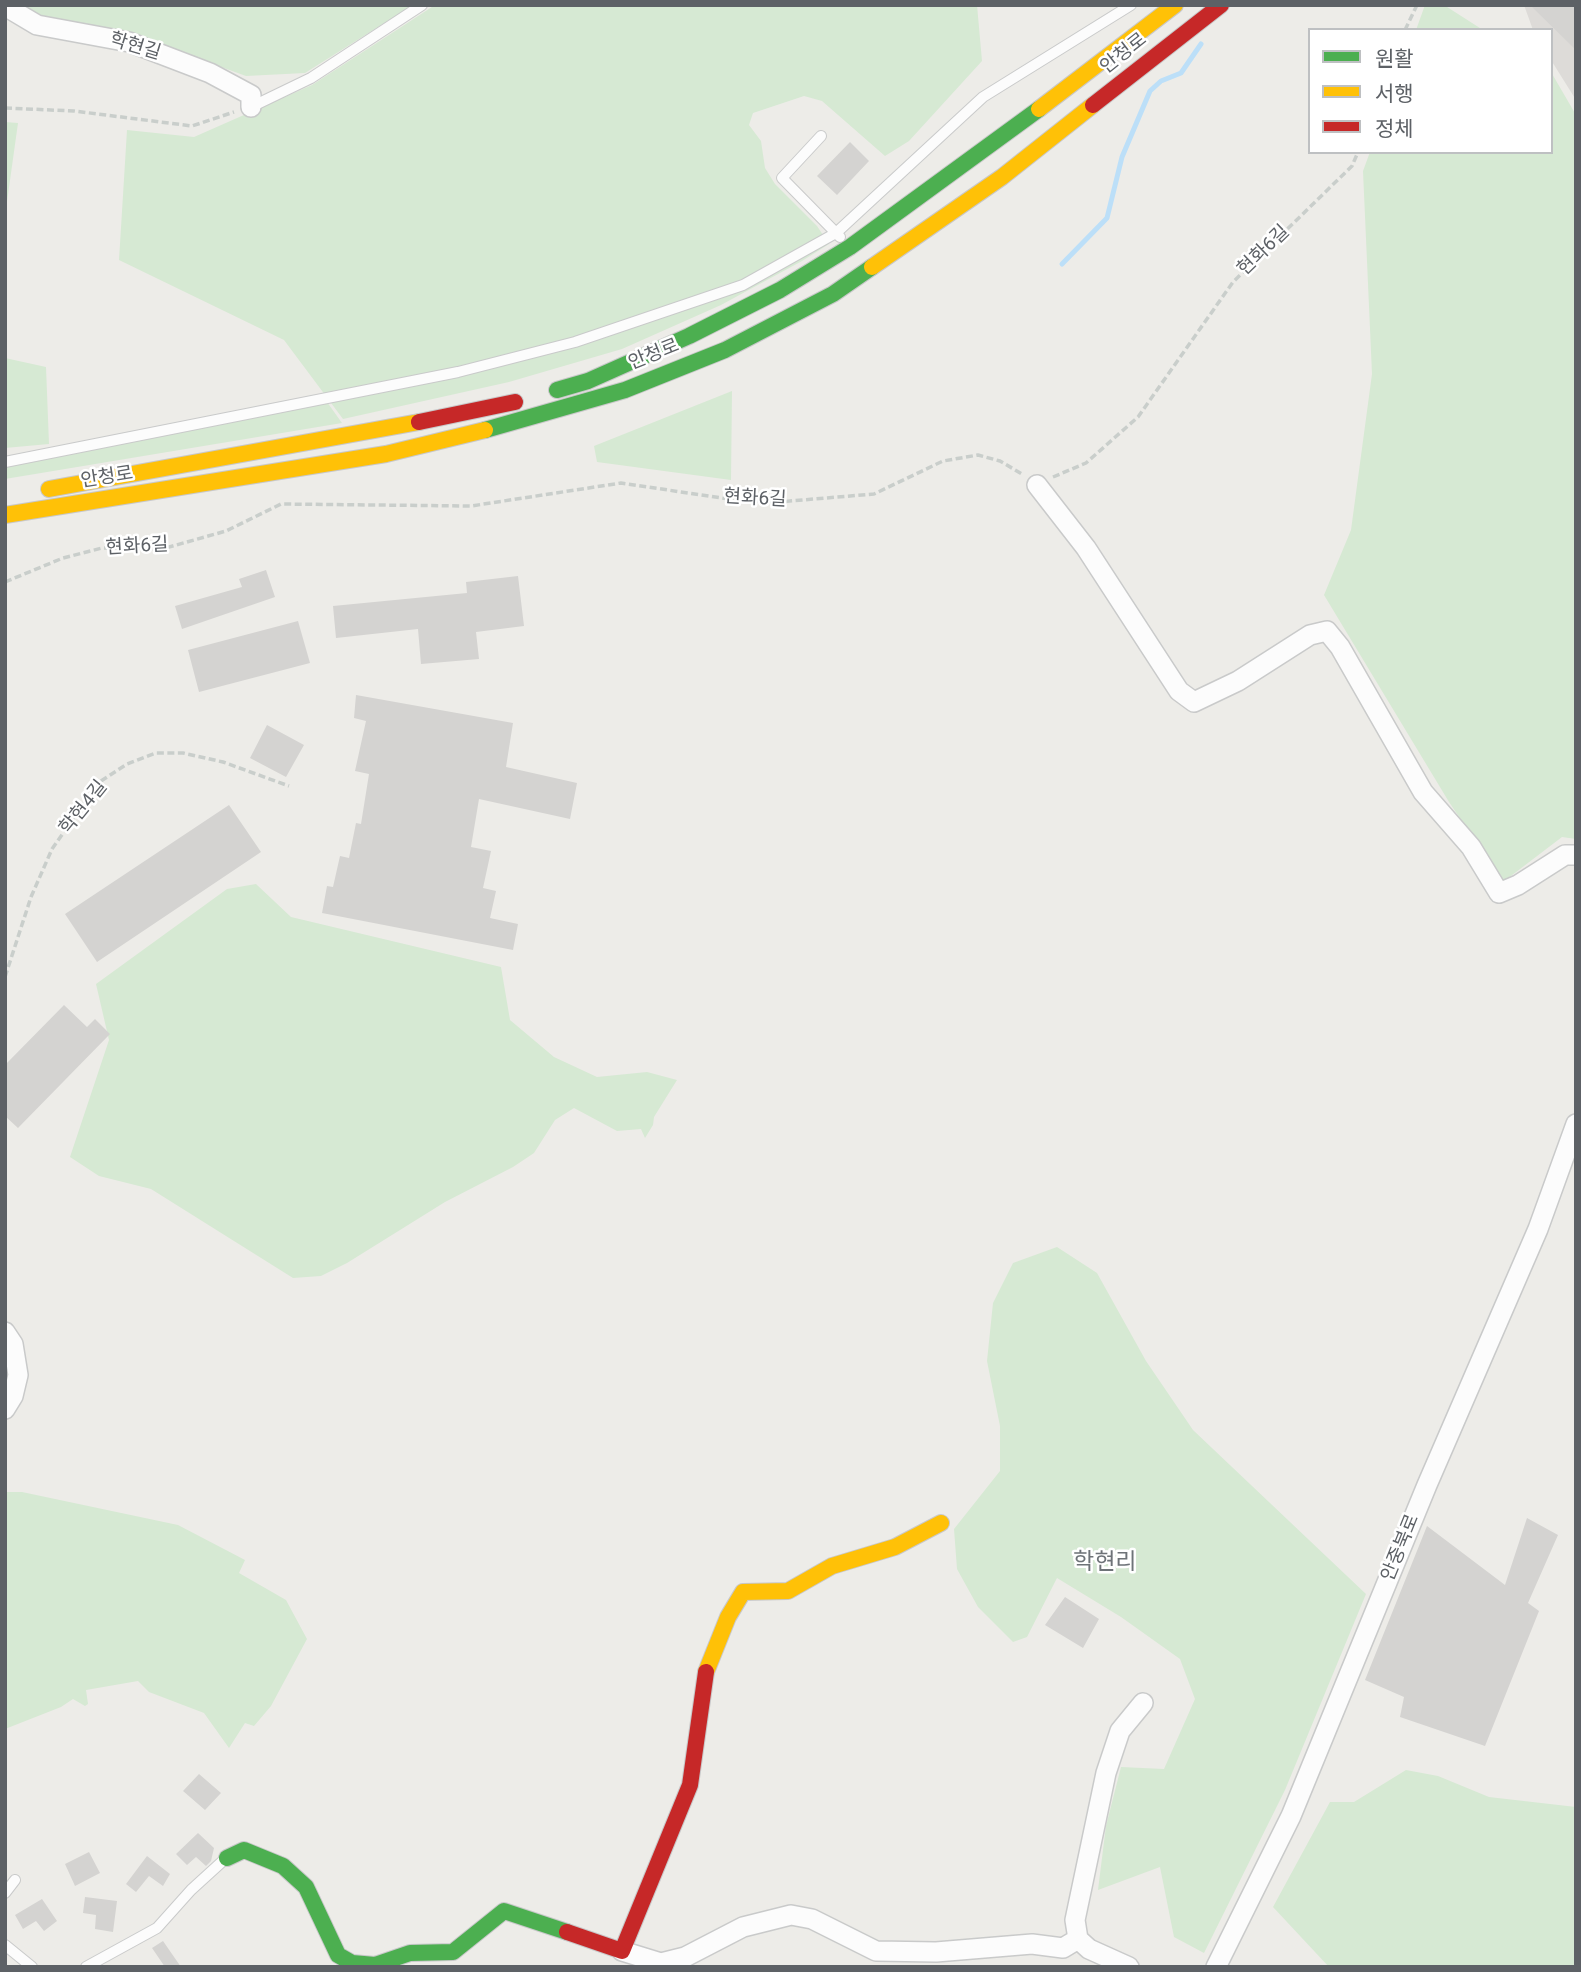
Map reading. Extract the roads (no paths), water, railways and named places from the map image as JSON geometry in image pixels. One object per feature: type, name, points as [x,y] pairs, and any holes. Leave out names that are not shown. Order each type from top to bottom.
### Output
[{"type":"street","name":"안청로","points":[[32,492],[488,410],[588,381],[689,336],[780,290],[850,247],[978,155],[1175,5]]},
{"type":"street","name":"안청로","points":[[5,515],[386,454],[495,428],[625,390],[725,349],[833,294],[948,215],[1002,177],[1221,5]]},
{"type":"street","name":"학현길","points":[[5,6],[37,25],[129,42],[210,73],[250,95],[251,107]]},
{"type":"street","points":[[1037,485],[1086,548],[1179,691],[1194,702],[1238,681],[1310,635],[1327,631],[1340,647],[1423,792],[1471,847],[1499,893],[1518,885],[1565,855],[1576,855]]},
{"type":"street","name":"안중북로","points":[[1216,1967],[1291,1816],[1427,1485],[1538,1229],[1576,1124]]},
{"type":"street","points":[[5,1332],[13,1344],[18,1376],[13,1396],[5,1409]]},
{"type":"street","points":[[622,1951],[690,1785],[707,1667],[728,1618],[743,1592],[788,1591],[832,1566],[895,1547],[941,1523]]},
{"type":"street","points":[[1129,1967],[1089,1949],[1078,1940],[1075,1920],[1106,1773],[1120,1731],[1143,1703]]},
{"type":"street","points":[[227,1858],[244,1850],[283,1866],[306,1887],[338,1955],[352,1964],[375,1965],[410,1953],[453,1952],[504,1911],[661,1963],[685,1957],[743,1927],[791,1914],[812,1919],[876,1951],[936,1951],[1032,1944],[1063,1948],[1078,1940]]},
{"type":"lane","points":[[251,107],[311,78],[422,5]]},
{"type":"lane","points":[[5,462],[458,373],[575,342],[743,285],[836,233],[983,96],[1131,5]]},
{"type":"lane","points":[[821,136],[782,178],[850,247]]},
{"type":"lane","points":[[86,1967],[157,1928],[191,1890],[227,1858]]},
{"type":"lane","points":[[5,1893],[15,1880]]},
{"type":"lane","points":[[5,1945],[32,1967]]},
{"type":"waterway","points":[[1062,264],[1107,218],[1122,157],[1150,91],[1161,81],[1181,73],[1201,44]]},
{"type":"district","name":"학현리","points":[[1105,1563]]}]
